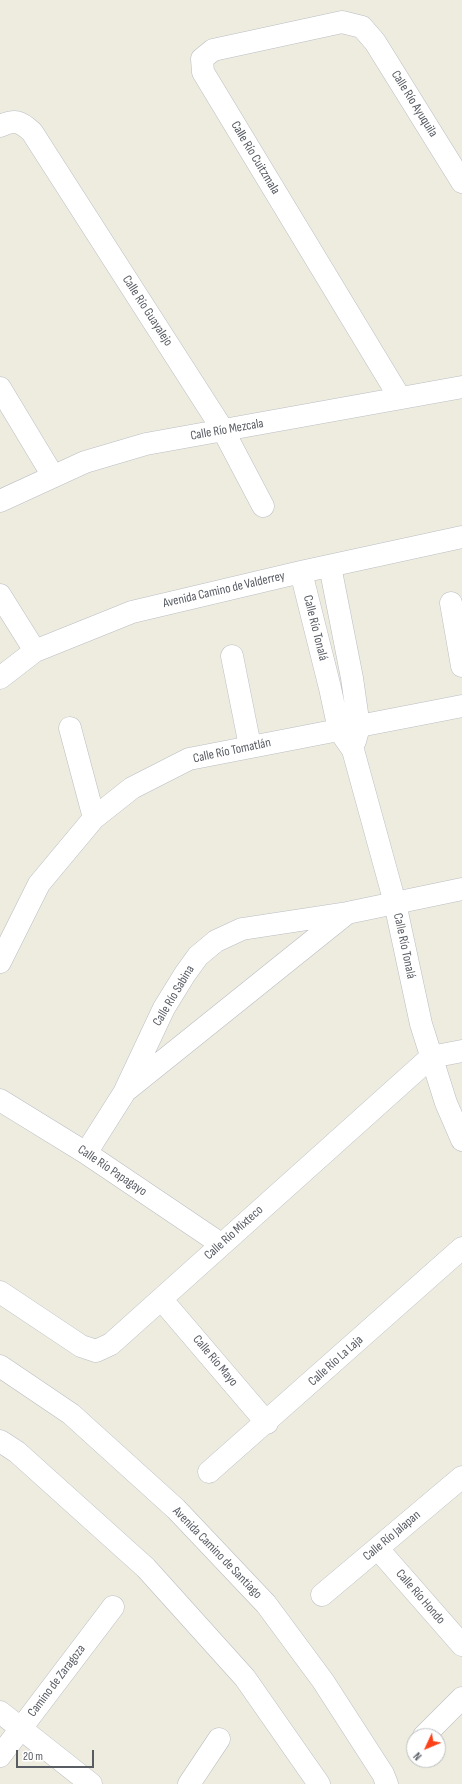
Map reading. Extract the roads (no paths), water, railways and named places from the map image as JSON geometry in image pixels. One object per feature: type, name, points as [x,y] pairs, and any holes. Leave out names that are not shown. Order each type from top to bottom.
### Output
[{"type":"street","name":"Calle Río Cuitzmala","points":[[362,28],[342,22],[214,50],[202,59],[204,72],[400,398]]},
{"type":"street","name":"Calle Río Ayuquila","points":[[362,28],[375,42],[462,182]]},
{"type":"street","name":"Calle Río Guayalejo","points":[[10,124],[32,132],[223,430],[263,506]]},
{"type":"street","name":"Calle Río Mezcala","points":[[0,501],[85,462],[146,444],[462,387]]},
{"type":"street","points":[[0,388],[53,476]]},
{"type":"street","name":"Avenida Camino de Valderrey","points":[[3,669],[35,652],[132,612],[301,572],[462,537]]},
{"type":"street","name":"Calle Río Tonalá","points":[[330,566],[352,678],[349,728],[353,750],[396,903],[421,1024],[446,1103],[462,1140]]},
{"type":"street","name":"Calle Río Tonalá","points":[[301,572],[330,688],[349,728]]},
{"type":"street","points":[[0,595],[35,652]]},
{"type":"street","points":[[451,603],[462,666]]},
{"type":"street","points":[[232,656],[250,746]]},
{"type":"street","name":"Calle Río Tomatlán","points":[[0,962],[6,934],[39,884],[94,818],[132,788],[189,759],[462,706]]},
{"type":"street","points":[[70,728],[94,818]]},
{"type":"street","name":"Calle Río Sabina","points":[[86,1153],[124,1093],[164,1008],[198,956],[216,941],[242,929],[347,912],[462,889]]},
{"type":"street","name":"Calle Río Sabina","points":[[124,1093],[347,912]]},
{"type":"street","points":[[431,1057],[462,1051]]},
{"type":"street","name":"Calle Río Mixteco","points":[[0,1292],[81,1346],[96,1351],[111,1344],[162,1300],[221,1244],[431,1057]]},
{"type":"street","name":"Calle Río Papagayo","points":[[0,1100],[86,1153],[221,1244]]},
{"type":"street","name":"Calle Río La Laja","points":[[209,1472],[267,1423],[462,1248]]},
{"type":"street","name":"Calle Río Mayo","points":[[162,1300],[267,1423]]},
{"type":"street","name":"Avenida Camino de Santiago","points":[[0,1366],[71,1414],[176,1509],[266,1604],[322,1681],[383,1774],[387,1784]]},
{"type":"street","points":[[0,1441],[17,1452],[146,1568],[245,1678],[319,1784]]},
{"type":"street","name":"Calle Río Jalapan","points":[[322,1596],[462,1477]]},
{"type":"street","name":"Calle Río Hondo","points":[[378,1549],[462,1645]]},
{"type":"street","name":"Camino de Zaragoza","points":[[0,1756],[113,1606]]},
{"type":"street","points":[[432,1728],[462,1698]]},
{"type":"street","points":[[0,1712],[91,1784]]},
{"type":"street","points":[[189,1784],[219,1740]]}]
